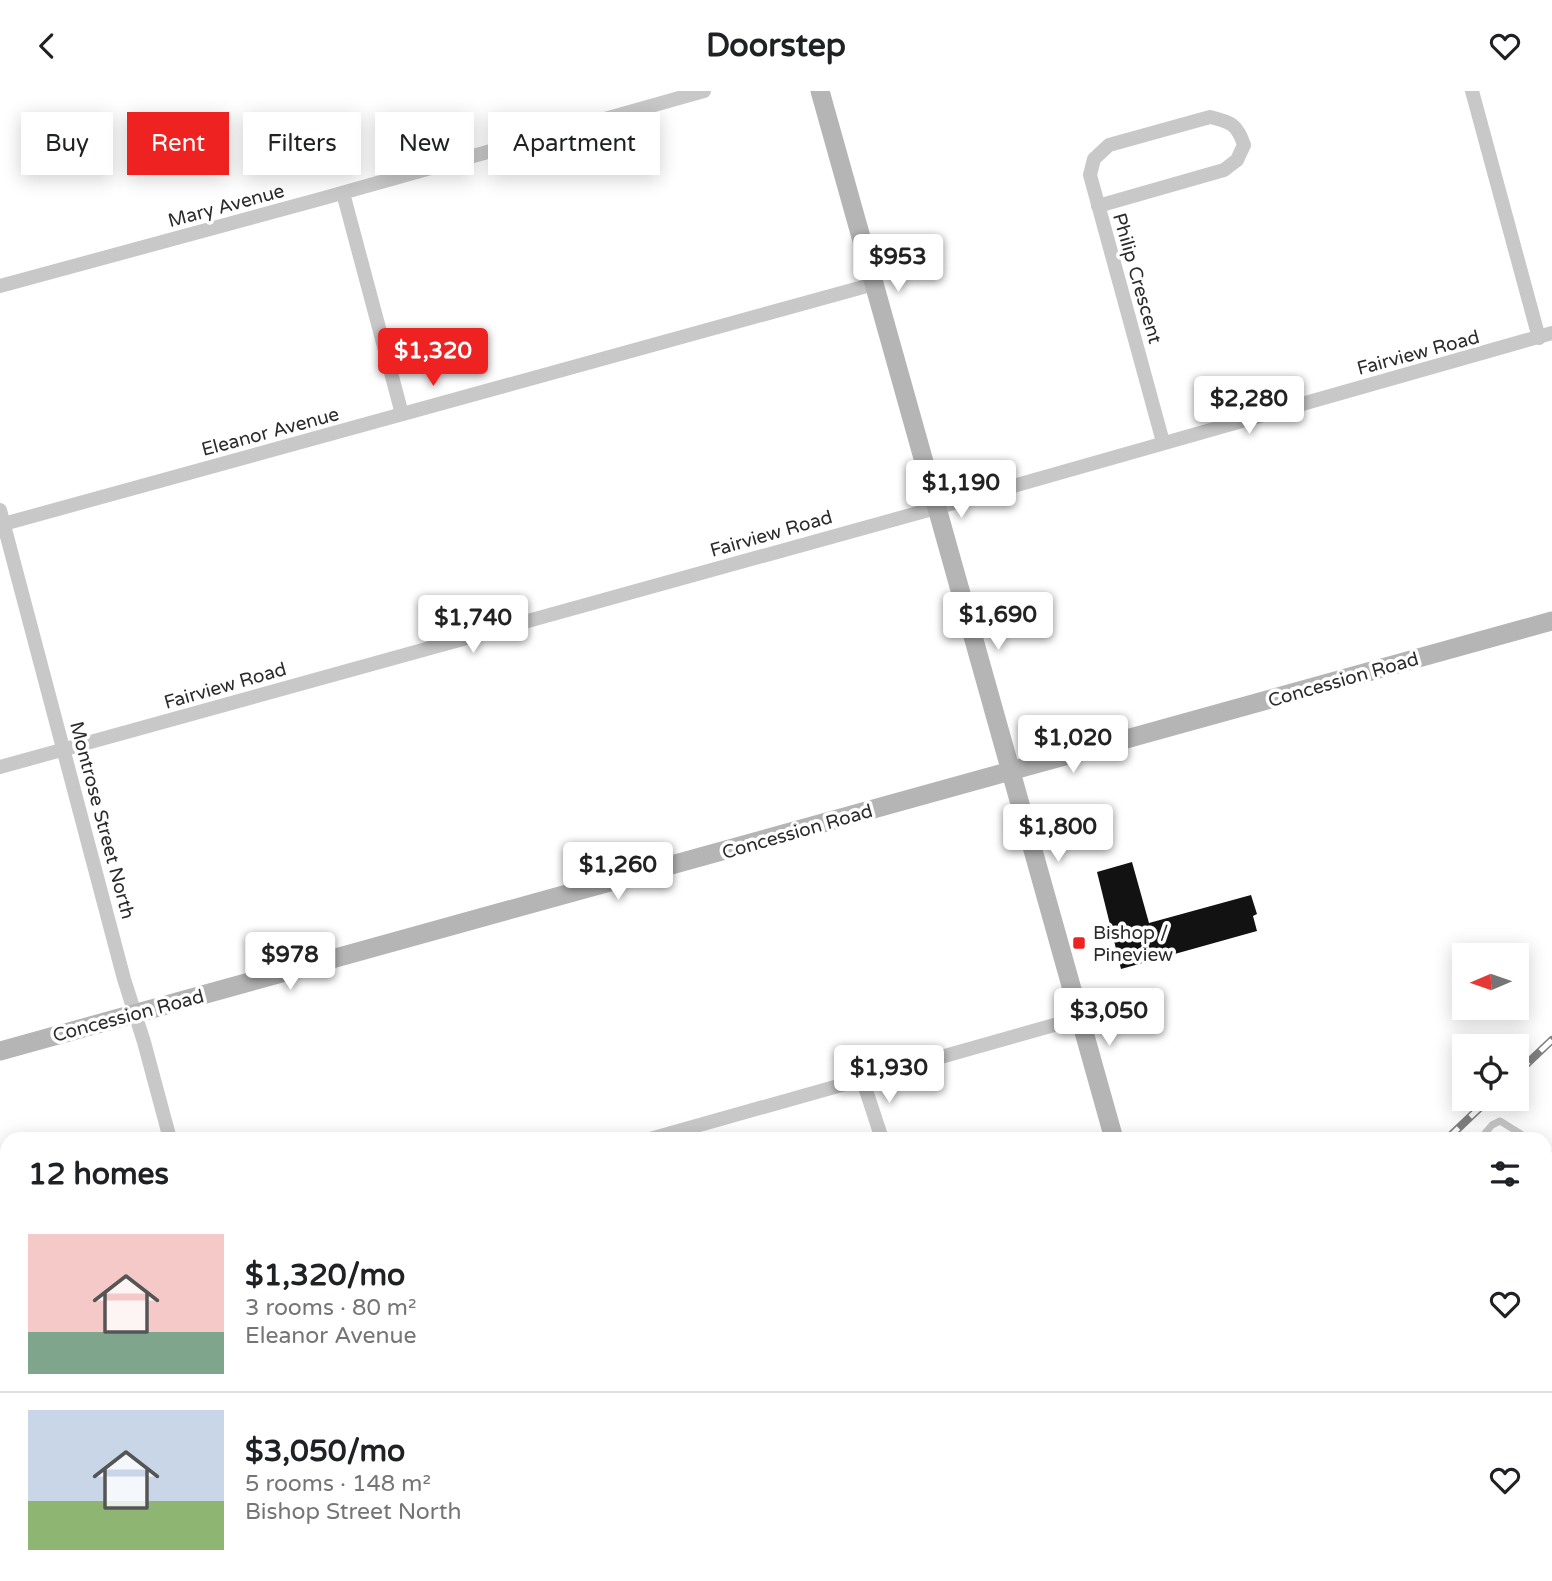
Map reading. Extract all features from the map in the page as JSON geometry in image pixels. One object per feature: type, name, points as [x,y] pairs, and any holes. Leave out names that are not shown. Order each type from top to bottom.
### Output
[{"type":"main road","points":[[820,91],[1112,1132]]},
{"type":"main road","name":"Concession Road","points":[[0,1051],[1552,621]]},
{"type":"street","name":"Mary Avenue","points":[[0,286],[704,91]]},
{"type":"street","points":[[1472,91],[1546,336]]},
{"type":"street","name":"Philip Crescent","points":[[1098,206],[1224,170],[1237,160],[1244,145],[1239,129],[1225,120],[1210,117],[1109,145],[1094,159],[1090,175],[1098,206],[1163,442]]},
{"type":"street","points":[[343,193],[402,414]]},
{"type":"street","name":"Eleanor Avenue","points":[[1,520],[402,414],[874,284]]},
{"type":"street","name":"Fairview Road","points":[[0,767],[1546,336]]},
{"type":"street","name":"Montrose Street North","points":[[1,520],[168,1132]]},
{"type":"street","points":[[676,1132],[1079,1018]]},
{"type":"street","points":[[863,1081],[880,1132]]},
{"type":"lane","points":[[1486,1132],[1500,1121],[1518,1132]]},
{"type":"building","points":[[1132,862],[1149,923],[1251,895],[1257,914],[1253,916],[1257,931],[1121,969],[1097,872]]},
{"type":"railway","points":[[1529,1062],[1552,1040]]},
{"type":"railway","points":[[1454,1132],[1476,1111]]},
{"type":"place","name":"Bishop / Pineview","points":[[1079,943]]}]
